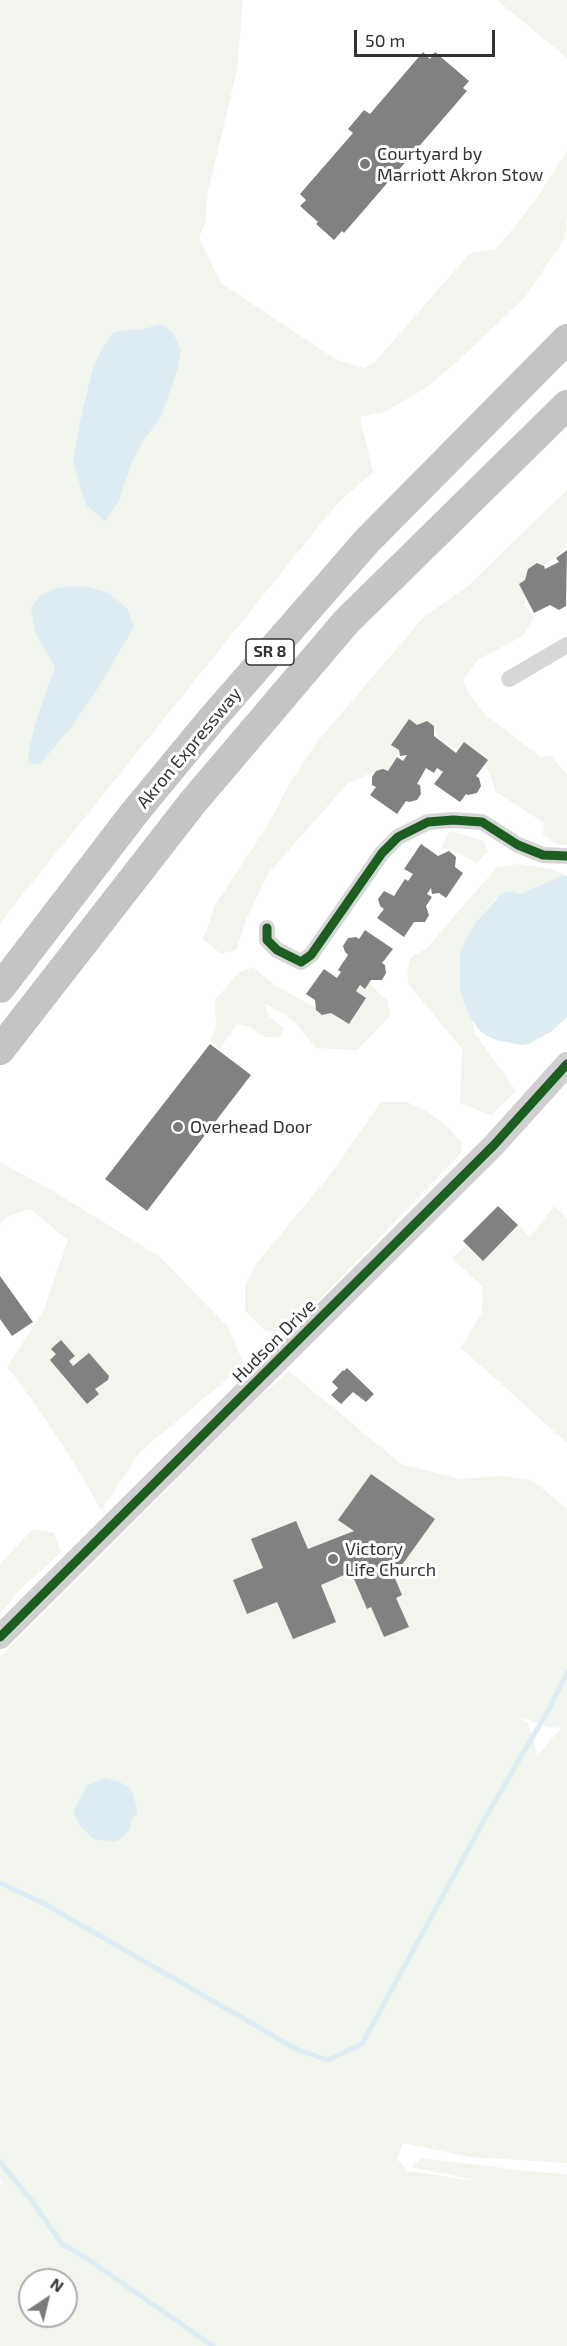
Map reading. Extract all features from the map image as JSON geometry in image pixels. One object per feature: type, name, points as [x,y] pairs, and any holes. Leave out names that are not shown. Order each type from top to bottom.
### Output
[{"type":"highway","name":"Akron Expressway","points":[[0,988],[135,812],[211,720],[351,559],[567,339]]},
{"type":"highway","name":"Akron Expressway","points":[[0,1050],[193,802],[346,622],[567,405]]},
{"type":"street","points":[[509,680],[567,645]]},
{"type":"street","points":[[267,928],[267,940],[277,950],[301,962],[311,955],[382,854],[398,837],[428,822],[453,820],[482,822],[518,845],[543,855],[567,856]]},
{"type":"street","name":"Hudson Drive","points":[[0,1637],[494,1145],[567,1064]]},
{"type":"shaded area","points":[[0,0],[243,0],[237,70],[208,192],[205,223],[199,238],[221,283],[337,360],[364,368],[374,363],[470,253],[496,249],[532,205],[567,151],[567,217],[565,238],[526,296],[457,362],[424,389],[384,412],[360,417],[373,472],[336,505],[0,925]]},
{"type":"shaded area","points":[[497,0],[567,0],[567,58]]},
{"type":"shaded area","points":[[161,324],[172,332],[181,349],[178,368],[161,417],[143,441],[131,464],[118,503],[105,521],[86,505],[73,462],[93,368],[114,332],[143,329]]},
{"type":"shaded area","points":[[567,490],[567,546],[531,580],[524,605],[534,617],[523,636],[479,659],[463,679],[468,692],[485,714],[540,757],[551,756],[567,774],[567,845],[558,845],[543,835],[544,823],[496,792],[489,772],[475,753],[458,751],[437,736],[434,726],[391,745],[399,750],[388,771],[376,771],[348,783],[267,875],[247,918],[236,950],[221,954],[203,939],[215,905],[269,823],[288,786],[317,742],[423,618],[469,585]]},
{"type":"shaded area","points":[[89,587],[108,593],[127,608],[134,627],[98,688],[72,726],[41,763],[34,765],[28,762],[29,749],[55,667],[35,632],[31,608],[40,596],[57,588]]},
{"type":"shaded area","points":[[452,831],[483,841],[488,851],[477,863],[460,854],[446,849],[441,850],[448,833]]},
{"type":"shaded area","points":[[519,864],[555,870],[565,876],[521,894],[511,891],[496,898],[477,921],[460,982],[460,990],[473,1021],[474,1032],[516,1091],[491,1115],[460,1103],[462,1049],[409,985],[407,974],[410,958],[426,949],[497,867]]},
{"type":"shaded area","points":[[562,876],[567,876],[567,1017],[552,1031],[529,1044],[522,1045],[496,1040],[480,1031],[469,1015],[460,990],[460,954],[477,921],[502,893],[511,891],[521,894]]},
{"type":"shaded area","points":[[252,967],[281,989],[315,1007],[322,1015],[331,1013],[349,1024],[366,999],[356,991],[360,985],[365,988],[369,983],[387,1000],[390,1016],[357,1050],[316,1048],[295,1022],[264,1004],[268,1015],[284,1029],[279,1038],[265,1037],[250,1027],[237,1024],[219,1050],[210,1040],[216,1029],[215,1000],[238,973]]},
{"type":"shaded area","points":[[381,1102],[407,1102],[428,1112],[450,1129],[462,1143],[461,1153],[291,1329],[284,1334],[264,1330],[245,1311],[245,1286],[256,1264],[329,1176]]},
{"type":"shaded area","points":[[0,1162],[48,1188],[159,1256],[228,1327],[244,1365],[141,1451],[101,1510],[71,1458],[7,1367],[43,1312],[68,1240],[30,1209],[6,1217],[0,1225]]},
{"type":"shaded area","points":[[554,1206],[567,1218],[567,1443],[461,1348],[482,1312],[483,1287],[452,1258],[467,1245],[483,1260],[518,1225],[530,1237]]},
{"type":"shaded area","points":[[289,1371],[401,1464],[460,1479],[502,1476],[531,1480],[567,1508],[567,2163],[470,2157],[403,2143],[397,2159],[408,2171],[484,2182],[411,2167],[422,2158],[567,2174],[567,2346],[0,2346],[0,2185],[2,2181],[0,2179],[0,1657],[255,1401]],"holes":[[[517,1716],[550,1728],[562,1727],[538,1755],[528,1723]]]},
{"type":"shaded area","points":[[33,1529],[54,1533],[61,1552],[19,1591],[0,1614],[0,1564]]},
{"type":"shaded area","points":[[105,1778],[120,1782],[129,1788],[133,1793],[137,1811],[131,1821],[130,1830],[116,1842],[93,1839],[81,1827],[73,1812],[87,1785]]},
{"type":"building","name":"Courtyard by Marriott Akron Stow","points":[[423,52],[430,59],[435,52],[469,81],[463,88],[467,91],[344,233],[342,231],[334,240],[300,206],[306,200],[300,194],[353,133],[348,129],[364,110],[370,114]]},
{"type":"building","points":[[567,550],[566,606],[559,610],[550,605],[534,613],[519,584],[525,580],[528,569],[537,563],[545,569],[559,562],[556,558]]},
{"type":"building","points":[[409,719],[417,725],[427,721],[434,726],[434,736],[456,753],[464,742],[488,760],[476,776],[481,786],[477,793],[466,794],[460,802],[434,784],[443,772],[437,768],[434,773],[426,768],[417,784],[420,785],[421,794],[417,800],[406,801],[397,814],[370,795],[376,787],[372,785],[372,777],[376,771],[383,769],[388,771],[397,757],[403,761],[407,755],[400,756],[399,750],[391,745]]},
{"type":"building","points":[[421,844],[438,856],[449,851],[456,857],[455,867],[463,873],[446,898],[439,893],[432,894],[431,888],[427,894],[432,897],[426,906],[429,915],[425,922],[414,922],[404,937],[377,918],[384,909],[380,906],[378,899],[384,891],[394,896],[405,879],[408,881],[413,874],[404,869]]},
{"type":"building","points":[[365,930],[393,949],[382,963],[385,965],[386,973],[382,980],[371,980],[365,989],[360,985],[356,991],[366,998],[349,1024],[331,1013],[322,1015],[316,1010],[315,1000],[306,994],[324,969],[337,978],[341,972],[338,970],[348,955],[343,946],[348,938],[359,939]]},
{"type":"building","name":"Overhead Door","points":[[210,1044],[251,1075],[147,1211],[105,1179]]},
{"type":"building","points":[[498,1206],[518,1225],[483,1261],[463,1241]]},
{"type":"building","points":[[0,1276],[33,1322],[12,1336],[0,1319]]},
{"type":"building","points":[[61,1340],[75,1356],[69,1361],[73,1366],[89,1353],[109,1376],[108,1380],[95,1389],[99,1394],[87,1404],[50,1360],[56,1354],[51,1349]]},
{"type":"building","points":[[347,1368],[374,1394],[366,1402],[353,1392],[341,1404],[331,1395],[338,1388],[332,1382]]},
{"type":"building","name":"Victory Life Church","points":[[371,1474],[435,1519],[394,1576],[402,1595],[396,1598],[409,1627],[384,1637],[371,1607],[367,1609],[351,1572],[321,1585],[336,1622],[293,1639],[277,1602],[247,1614],[233,1580],[263,1568],[251,1539],[296,1521],[308,1549],[354,1531],[338,1520]]},
{"type":"waterway","points":[[0,1883],[43,1903],[298,2050],[328,2060],[362,2044],[567,1673]]},
{"type":"waterway","points":[[0,2162],[32,2201],[62,2244],[86,2258],[213,2346]]},
{"type":"cycle path","points":[[267,928],[267,940],[277,950],[301,962],[311,955],[382,853],[398,837],[428,822],[453,820],[482,822],[518,845],[543,855],[567,856]]},
{"type":"cycle path","points":[[0,1637],[494,1145],[567,1064]]},
{"type":"place","name":"Courtyard by Marriott Akron Stow","points":[[365,164]]},
{"type":"place","name":"Overhead Door","points":[[178,1127]]},
{"type":"place","name":"Victory Life Church","points":[[333,1559]]}]
